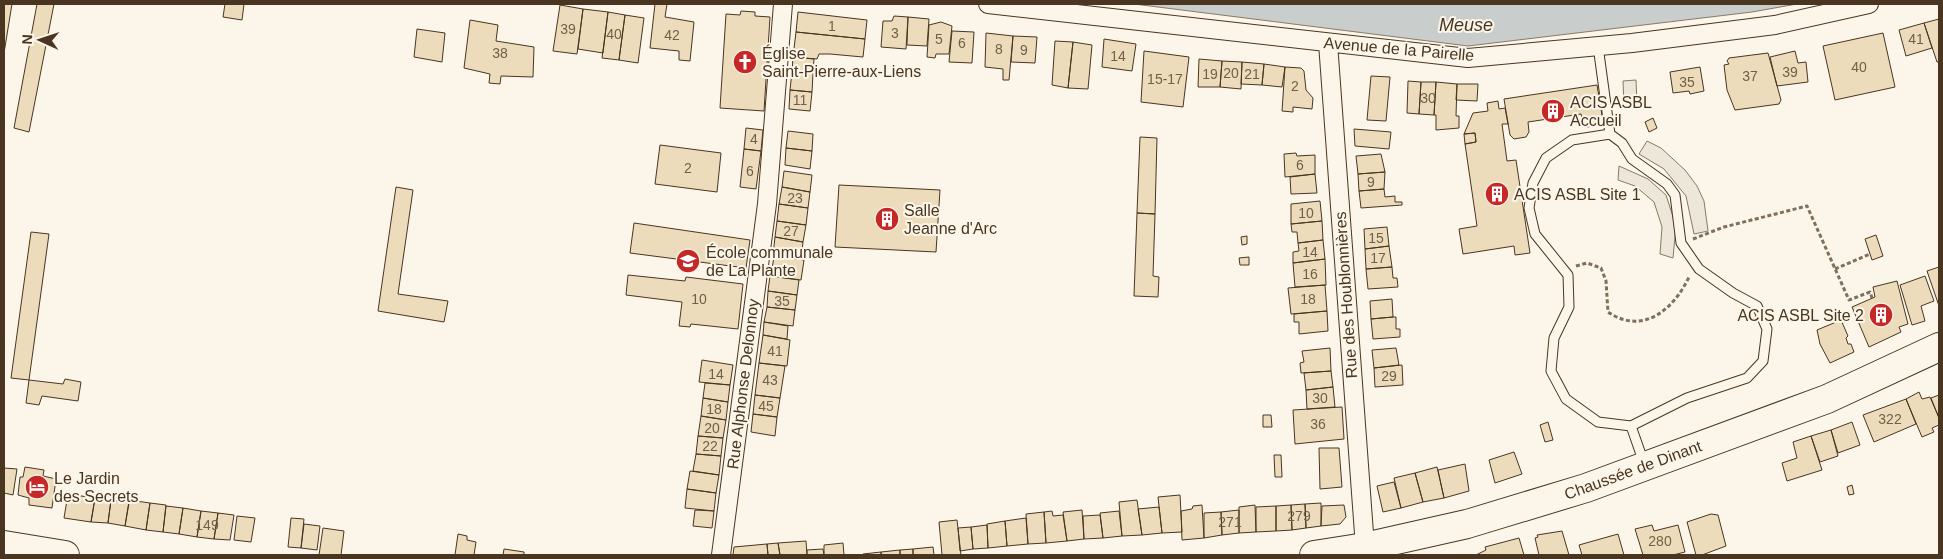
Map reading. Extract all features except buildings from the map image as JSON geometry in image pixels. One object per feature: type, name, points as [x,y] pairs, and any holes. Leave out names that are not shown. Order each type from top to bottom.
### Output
[{"type":"main road","name":"Chaussée de Dinant","points":[[1314,555],[1365,547],[1467,524],[1586,488],[1827,399],[1939,347]]},
{"type":"main road","points":[[4,545],[65,555]]},
{"type":"street","name":"Rue Alphonse Delonnoy","points":[[721,555],[767,204],[784,4]]},
{"type":"street","name":"Avenue de la Pairelle","points":[[988,4],[1468,58],[1598,46],[1775,25],[1869,4]]},
{"type":"street","name":"Rue des Houblonnières","points":[[1328,43],[1365,547]]},
{"type":"lane","points":[[1598,46],[1610,134],[1622,143],[1632,159],[1655,174],[1675,195],[1682,243],[1695,262],[1708,277],[1756,306],[1767,329],[1763,361],[1747,378],[1687,398],[1632,426],[1598,422],[1566,399],[1551,371],[1554,338],[1569,308],[1568,275],[1535,234],[1529,208],[1533,183],[1546,158],[1572,140],[1610,134]]},
{"type":"lane","points":[[1632,426],[1646,466]]},
{"type":"path","points":[[1682,243],[1724,227],[1807,206],[1849,300],[1870,292],[1872,298]]},
{"type":"path","points":[[1835,269],[1870,254]]},
{"type":"path","points":[[1564,270],[1587,263],[1601,268],[1606,281],[1608,312],[1622,320],[1640,321],[1670,307],[1681,293],[1695,262]]},
{"type":"shaded area","points":[[1636,80],[1637,104],[1624,105],[1623,81]]},
{"type":"shaded area","points":[[1647,141],[1661,148],[1685,170],[1697,186],[1704,201],[1708,231],[1694,234],[1686,196],[1664,169],[1639,154]]},
{"type":"shaded area","points":[[1619,166],[1648,179],[1666,195],[1676,226],[1673,258],[1660,254],[1662,227],[1654,202],[1635,186],[1618,180]]},
{"type":"water","name":"Meuse","points":[[1134,4],[1797,4],[1752,12],[1468,46]]},
{"type":"place","name":"Église Saint-Pierre-aux-Liens","points":[[745,62]]},
{"type":"place","name":"ACIS ASBL Accueil","points":[[1553,111]]},
{"type":"place","name":"ACIS ASBL Site 1","points":[[1497,194]]},
{"type":"place","name":"Salle Jeanne d'Arc","points":[[887,219]]},
{"type":"place","name":"École communale de La Plante","points":[[688,261]]},
{"type":"place","name":"ACIS ASBL Site 2","points":[[1881,315]]},
{"type":"place","name":"Le Jardin des Secrets","points":[[37,487]]}]
